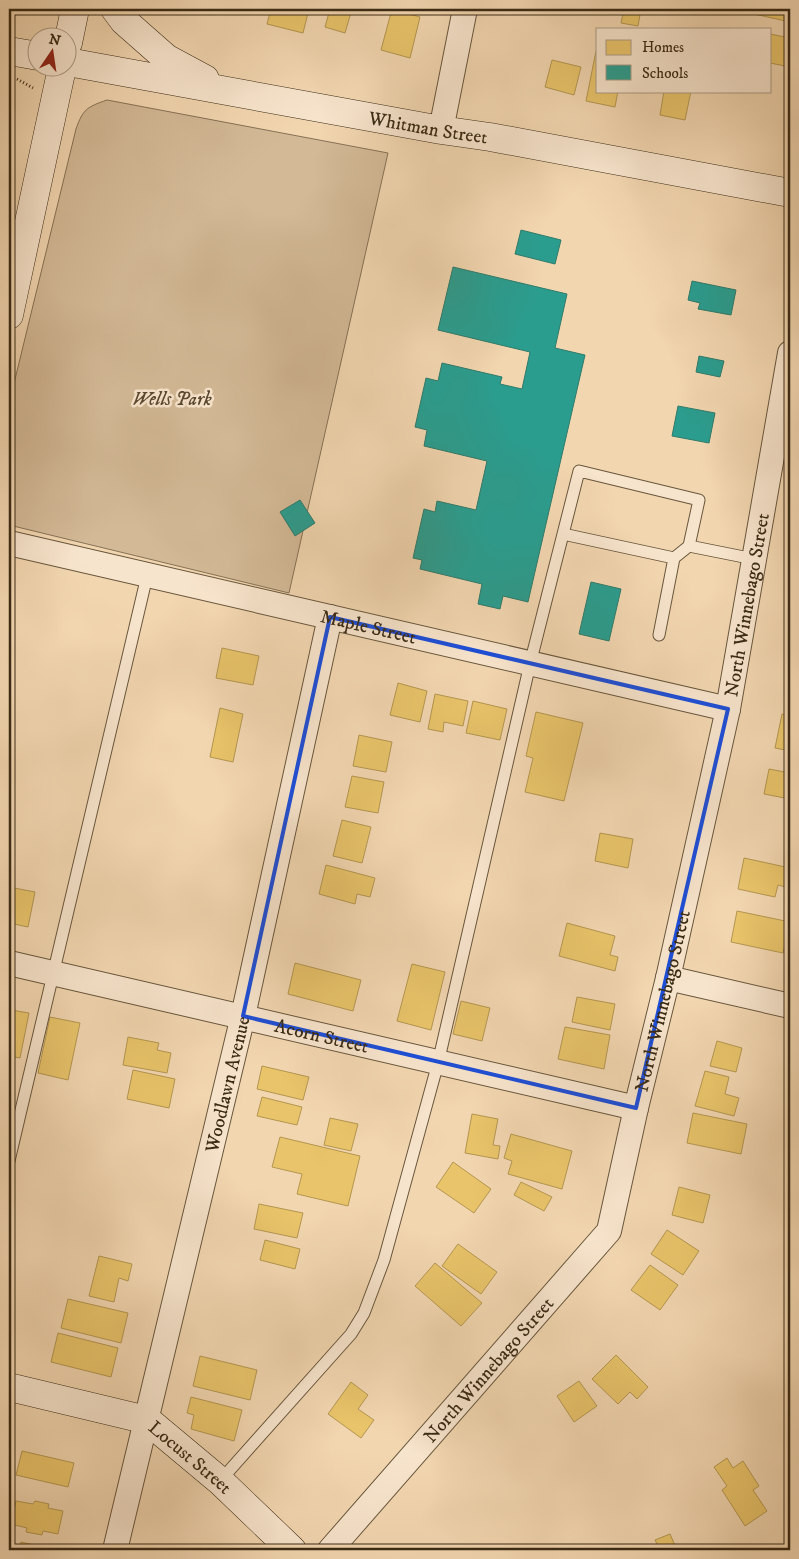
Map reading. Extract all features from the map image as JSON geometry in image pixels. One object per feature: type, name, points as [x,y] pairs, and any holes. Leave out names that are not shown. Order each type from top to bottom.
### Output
[{"type":"main road","points":[[71,28],[75,9]]},
{"type":"main road","points":[[115,9],[124,20],[166,58],[226,90]]},
{"type":"main road","points":[[9,51],[28,54]]},
{"type":"main road","name":"Whitman Street","points":[[78,64],[441,130],[490,136],[790,193]]},
{"type":"main road","points":[[9,315],[60,78]]},
{"type":"main road","name":"Locust Street","points":[[9,1387],[147,1420],[220,1482],[292,1550]]},
{"type":"street","points":[[441,130],[466,9]]},
{"type":"street","name":"North Winnebago Street","points":[[330,1550],[610,1231],[636,1108],[668,978],[728,709],[790,353]]},
{"type":"street","name":"Maple Street","points":[[9,543],[728,709]]},
{"type":"street","name":"Woodlawn Avenue","points":[[116,1550],[243,1016],[330,617]]},
{"type":"street","name":"Acorn Street","points":[[9,963],[636,1108]]},
{"type":"street","points":[[668,978],[790,1006]]},
{"type":"lane","points":[[220,1482],[351,1334],[364,1313],[384,1260],[438,1063],[530,664],[579,471],[699,500],[689,546],[674,558],[659,636]]},
{"type":"lane","points":[[563,534],[674,558]]},
{"type":"lane","points":[[689,546],[754,559]]},
{"type":"lane","points":[[9,1161],[147,576]]},
{"type":"highlighted area","points":[[330,617],[728,709],[636,1108],[243,1016]]},
{"type":"green space","name":"Wells Park","points":[[107,100],[388,153],[289,593],[9,525],[9,404],[76,129],[81,117],[87,110]]},
{"type":"building: Homes","points":[[271,9],[309,9],[303,33],[267,24]]},
{"type":"building: Homes","points":[[330,9],[352,9],[345,33],[325,27]]},
{"type":"building: Homes","points":[[392,9],[420,17],[410,58],[381,50]]},
{"type":"building: Homes","points":[[624,9],[641,9],[638,26],[621,23]]},
{"type":"building: Homes","points":[[746,9],[790,9],[790,22],[745,12]]},
{"type":"building: Homes","points":[[772,34],[790,38],[790,67],[772,63]]},
{"type":"building: Homes","points":[[596,51],[596,92],[618,92],[615,107],[586,101]]},
{"type":"building: Homes","points":[[552,60],[581,67],[574,95],[545,87]]},
{"type":"building: Homes","points":[[664,92],[691,92],[685,120],[660,115]]},
{"type":"building: Homes","points":[[222,648],[259,656],[253,685],[216,678]]},
{"type":"building: Homes","points":[[398,683],[427,691],[420,722],[390,715]]},
{"type":"building: Homes","points":[[435,694],[468,701],[463,726],[444,722],[443,732],[428,729]]},
{"type":"building: Homes","points":[[473,701],[507,709],[500,740],[466,733]]},
{"type":"building: Homes","points":[[220,708],[243,714],[233,762],[210,757]]},
{"type":"building: Homes","points":[[536,712],[583,723],[564,801],[525,792],[533,758],[526,756]]},
{"type":"building: Homes","points":[[782,714],[790,716],[790,751],[775,748]]},
{"type":"building: Homes","points":[[359,735],[392,742],[386,772],[353,766]]},
{"type":"building: Homes","points":[[769,769],[790,773],[790,799],[764,794]]},
{"type":"building: Homes","points":[[352,776],[384,782],[378,813],[345,807]]},
{"type":"building: Homes","points":[[342,820],[371,827],[362,863],[333,856]]},
{"type":"building: Homes","points":[[600,833],[633,839],[628,868],[595,861]]},
{"type":"building: Homes","points":[[744,858],[790,868],[790,888],[778,885],[775,897],[738,889]]},
{"type":"building: Homes","points":[[326,865],[375,878],[370,897],[357,894],[355,904],[319,894]]},
{"type":"building: Homes","points":[[9,887],[35,892],[28,927],[9,923]]},
{"type":"building: Homes","points":[[737,911],[790,922],[783,953],[731,942]]},
{"type":"building: Homes","points":[[567,923],[615,936],[610,955],[618,957],[615,971],[559,956]]},
{"type":"building: Homes","points":[[295,963],[361,980],[353,1011],[288,994]]},
{"type":"building: Homes","points":[[412,964],[445,972],[431,1030],[397,1021]]},
{"type":"building: Homes","points":[[577,997],[615,1004],[610,1030],[572,1022]]},
{"type":"building: Homes","points":[[461,1001],[490,1008],[482,1041],[453,1034]]},
{"type":"building: Homes","points":[[11,1010],[29,1013],[20,1058],[9,1056],[9,1021]]},
{"type":"building: Homes","points":[[50,1017],[80,1023],[68,1080],[38,1073]]},
{"type":"building: Homes","points":[[565,1027],[610,1035],[604,1069],[558,1059]]},
{"type":"building: Homes","points":[[128,1037],[159,1043],[157,1050],[171,1053],[167,1073],[123,1065]]},
{"type":"building: Homes","points":[[717,1041],[742,1048],[736,1072],[710,1066]]},
{"type":"building: Homes","points":[[262,1066],[309,1077],[303,1100],[257,1089]]},
{"type":"building: Homes","points":[[133,1070],[175,1079],[169,1108],[127,1099]]},
{"type":"building: Homes","points":[[705,1071],[729,1077],[725,1094],[739,1098],[734,1116],[695,1106]]},
{"type":"building: Homes","points":[[262,1097],[302,1107],[297,1125],[257,1116]]},
{"type":"building: Homes","points":[[693,1113],[747,1124],[741,1154],[687,1143]]},
{"type":"building: Homes","points":[[472,1114],[498,1119],[493,1145],[500,1146],[498,1159],[465,1153]]},
{"type":"building: Homes","points":[[330,1118],[358,1124],[351,1151],[324,1145]]},
{"type":"building: Homes","points":[[511,1134],[572,1151],[562,1189],[508,1174],[512,1161],[504,1158]]},
{"type":"building: Homes","points":[[280,1137],[360,1156],[348,1206],[297,1194],[302,1174],[272,1167]]},
{"type":"building: Homes","points":[[453,1162],[491,1189],[474,1213],[436,1187]]},
{"type":"building: Homes","points":[[521,1182],[552,1197],[544,1211],[514,1195]]},
{"type":"building: Homes","points":[[679,1187],[710,1195],[703,1223],[672,1215]]},
{"type":"building: Homes","points":[[259,1204],[303,1213],[297,1238],[254,1229]]},
{"type":"building: Homes","points":[[667,1230],[699,1251],[683,1275],[651,1254]]},
{"type":"building: Homes","points":[[265,1240],[300,1249],[295,1269],[260,1260]]},
{"type":"building: Homes","points":[[458,1244],[497,1272],[481,1294],[442,1266]]},
{"type":"building: Homes","points":[[99,1256],[132,1264],[128,1281],[119,1278],[114,1302],[89,1296]]},
{"type":"building: Homes","points":[[435,1263],[482,1303],[461,1326],[415,1286]]},
{"type":"building: Homes","points":[[650,1265],[678,1285],[660,1310],[631,1290]]},
{"type":"building: Homes","points":[[68,1299],[128,1313],[121,1343],[61,1328]]},
{"type":"building: Homes","points":[[58,1333],[118,1348],[111,1377],[51,1362]]},
{"type":"building: Homes","points":[[616,1355],[648,1387],[637,1399],[630,1392],[618,1404],[592,1379]]},
{"type":"building: Homes","points":[[200,1356],[257,1370],[250,1400],[193,1386]]},
{"type":"building: Homes","points":[[579,1381],[597,1406],[574,1422],[557,1396]]},
{"type":"building: Homes","points":[[351,1382],[368,1395],[358,1409],[374,1420],[361,1438],[328,1414]]},
{"type":"building: Homes","points":[[191,1397],[242,1410],[234,1441],[191,1429],[194,1415],[187,1413]]},
{"type":"building: Homes","points":[[22,1451],[74,1463],[68,1487],[16,1475]]},
{"type":"building: Homes","points":[[727,1458],[733,1468],[743,1461],[759,1486],[753,1490],[767,1511],[745,1526],[722,1490],[727,1486],[714,1467]]},
{"type":"building: Homes","points":[[16,1501],[33,1504],[35,1501],[49,1504],[48,1508],[63,1511],[58,1534],[43,1531],[42,1535],[26,1532],[27,1528],[11,1524]]},
{"type":"building: Homes","points":[[670,1534],[677,1550],[660,1550],[655,1540]]},
{"type":"building: Homes","points":[[21,1542],[56,1550],[9,1550],[9,1544],[20,1546]]},
{"type":"building: Schools","points":[[521,230],[561,240],[555,264],[515,254]]},
{"type":"building: Schools","points":[[453,267],[567,294],[555,348],[585,355],[528,602],[503,596],[500,609],[478,604],[482,584],[420,569],[422,560],[413,558],[424,509],[435,512],[437,501],[476,510],[487,461],[424,446],[427,430],[415,427],[426,378],[438,381],[442,363],[502,377],[500,384],[522,389],[530,352],[438,330]]},
{"type":"building: Schools","points":[[692,281],[736,290],[731,315],[698,309],[700,303],[688,300]]},
{"type":"building: Schools","points":[[699,356],[724,361],[720,377],[696,372]]},
{"type":"building: Schools","points":[[678,406],[715,413],[709,443],[672,436]]},
{"type":"building: Schools","points":[[300,500],[315,523],[295,536],[280,512]]},
{"type":"building: Schools","points":[[591,582],[621,589],[609,641],[579,634]]}]
